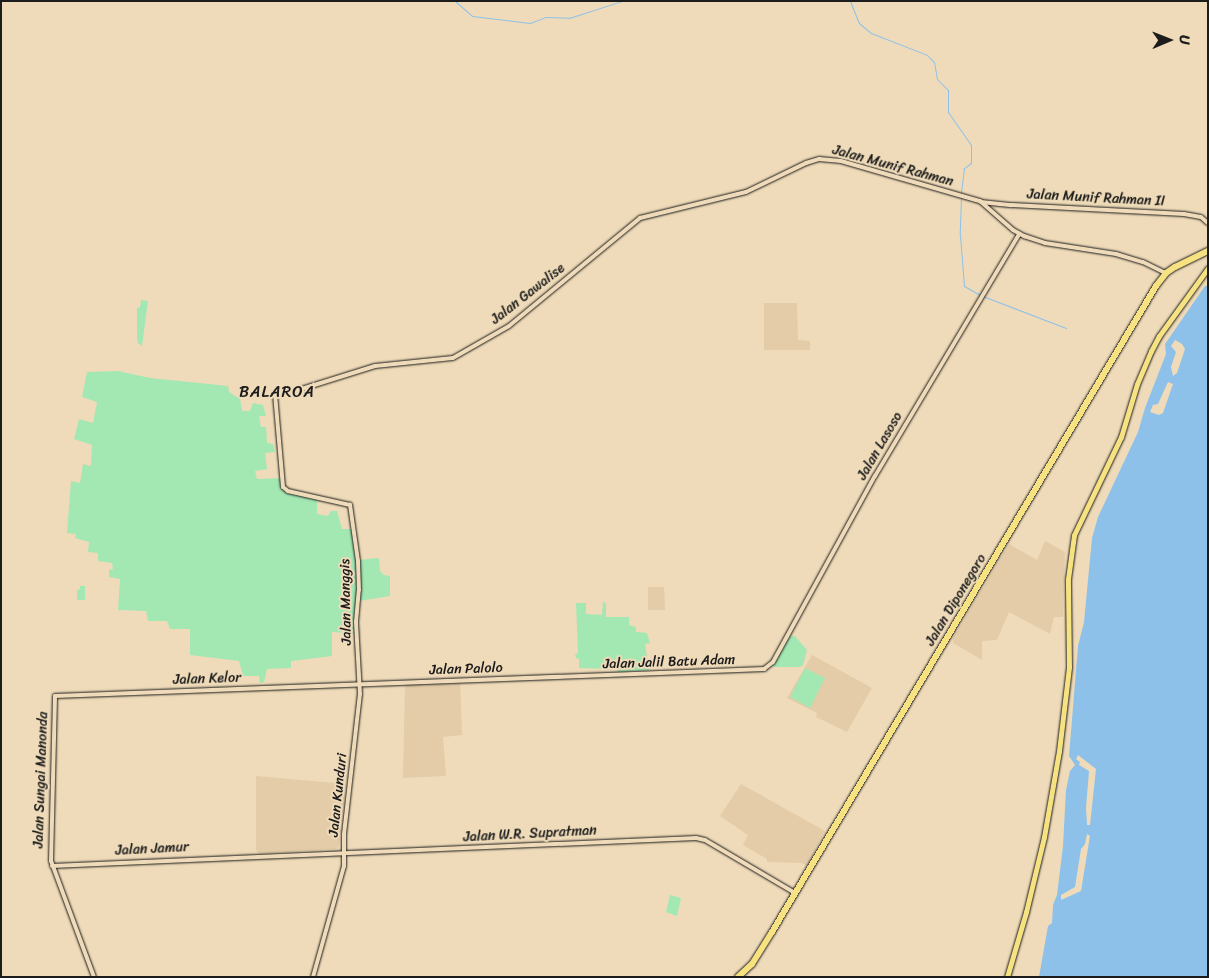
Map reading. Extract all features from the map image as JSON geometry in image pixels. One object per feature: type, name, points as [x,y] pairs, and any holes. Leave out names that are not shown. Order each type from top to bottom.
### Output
[{"type":"highway","name":"Jalan Diponegoro","points":[[962,616],[1124,338],[1166,273],[1208,252]]},
{"type":"highway","name":"Jalan Diponegoro","points":[[738,977],[752,964],[1156,291],[1170,274],[1208,252]]},
{"type":"highway","name":"Jalan Diponegoro","points":[[743,977],[758,958],[881,751]]},
{"type":"main road","points":[[1008,977],[1044,837],[1058,751],[1069,667],[1068,579],[1074,535],[1121,438],[1138,384],[1151,351],[1159,336],[1208,268]]},
{"type":"street","name":"Jalan Munif Rahman","points":[[615,240],[645,215],[746,192],[806,162],[819,159],[841,161],[981,202]]},
{"type":"street","name":"Jalan Munif Rahman II","points":[[981,202],[1184,214],[1201,217],[1208,223]]},
{"type":"street","points":[[981,202],[1019,234],[1045,243],[1116,254],[1143,262],[1166,273]]},
{"type":"street","points":[[989,210],[992,203]]},
{"type":"street","name":"Jalan Lasoso","points":[[764,669],[772,662],[875,476],[1019,234]]},
{"type":"street","name":"Jalan Gawalise","points":[[275,393],[292,392],[375,366],[452,358],[502,330],[615,240]]},
{"type":"street","name":"Jalan Manggis","points":[[275,393],[283,487],[288,491],[346,503],[352,508],[359,586],[356,622],[360,684]]},
{"type":"street","name":"Jalan Jalil Batu Adam","points":[[573,676],[764,669]]},
{"type":"street","name":"Jalan Palolo","points":[[360,684],[573,676]]},
{"type":"street","name":"Jalan Kelor","points":[[55,696],[360,684]]},
{"type":"street","name":"Jalan Kunduri","points":[[313,977],[334,908],[344,866],[344,834],[360,684]]},
{"type":"street","name":"Jalan Sungai Manonda","points":[[55,696],[50,851],[52,866],[94,977]]},
{"type":"street","name":"Jalan W.R. Supratman","points":[[252,858],[699,838],[795,893]]},
{"type":"street","name":"Jalan Jamur","points":[[52,866],[190,858],[252,858]]},
{"type":"shaded area","points":[[764,303],[797,303],[798,340],[810,341],[810,350],[764,350]]},
{"type":"shaded area","points":[[1045,541],[1065,552],[1063,617],[1054,617],[1050,634],[1009,612],[997,640],[982,641],[982,660],[953,643],[953,638],[1009,544],[1037,560]]},
{"type":"shaded area","points":[[648,587],[664,587],[665,610],[648,610]]},
{"type":"shaded area","points":[[812,655],[872,688],[847,732],[816,717],[817,713],[787,698]]},
{"type":"shaded area","points":[[460,681],[462,735],[443,737],[446,776],[403,778],[405,685]]},
{"type":"shaded area","points":[[256,776],[346,784],[339,846],[336,849],[259,854],[256,850]]},
{"type":"shaded area","points":[[741,784],[825,831],[807,866],[802,863],[767,862],[767,859],[743,845],[748,835],[720,816]]},
{"type":"green space","points":[[141,300],[148,301],[142,346],[138,343],[137,337],[137,308],[140,307]]},
{"type":"green space","points":[[118,371],[150,378],[228,386],[229,392],[240,399],[242,411],[250,411],[253,403],[263,405],[266,416],[259,416],[261,427],[266,427],[267,443],[273,444],[275,452],[265,453],[267,469],[255,471],[257,479],[282,478],[284,486],[292,493],[317,497],[317,514],[328,516],[331,511],[337,511],[342,529],[354,529],[357,538],[358,560],[379,558],[380,571],[384,575],[390,576],[390,596],[359,601],[357,634],[332,632],[332,656],[291,661],[291,668],[267,669],[264,682],[260,683],[259,676],[243,676],[239,661],[190,655],[190,629],[170,629],[167,621],[148,621],[146,611],[118,610],[120,579],[109,577],[109,570],[113,569],[112,563],[98,561],[98,553],[88,552],[89,542],[75,538],[76,534],[67,533],[71,481],[80,483],[83,464],[91,466],[92,445],[74,439],[79,419],[93,423],[97,402],[82,397],[87,372]]},
{"type":"green space","points":[[80,586],[85,586],[85,600],[77,600],[77,590],[80,589]]},
{"type":"green space","points":[[603,602],[606,603],[606,617],[629,617],[629,625],[636,627],[636,632],[647,633],[650,643],[645,644],[649,670],[617,672],[617,669],[579,668],[579,659],[575,655],[578,653],[576,603],[586,603],[586,614],[602,615]]},
{"type":"green space","points":[[790,636],[795,636],[807,650],[803,665],[800,667],[774,667],[773,664]]},
{"type":"green space","points":[[805,668],[825,678],[810,708],[790,697]]},
{"type":"green space","points":[[670,895],[681,898],[677,916],[666,912]]},
{"type":"water","points":[[1205,286],[1208,286],[1208,977],[1039,977],[1048,926],[1052,923],[1053,905],[1057,895],[1063,846],[1066,790],[1070,771],[1075,765],[1069,756],[1078,646],[1084,622],[1092,538],[1098,517],[1138,432],[1145,408],[1166,354],[1165,344]]},
{"type":"pier","points":[[1175,340],[1182,344],[1185,349],[1177,373],[1173,376],[1171,367],[1176,352],[1171,346]]},
{"type":"pier","points":[[1168,382],[1173,384],[1163,413],[1159,415],[1150,412],[1153,405],[1158,404]]},
{"type":"pier","points":[[1078,755],[1096,769],[1090,825],[1087,825],[1086,808],[1089,771],[1079,765],[1080,762],[1076,759]]},
{"type":"pier","points":[[1087,834],[1090,836],[1081,891],[1061,900],[1061,895],[1075,887],[1081,849],[1085,844]]},
{"type":"waterway","points":[[455,1],[472,16],[530,23],[546,17],[569,18],[622,1]]},
{"type":"waterway","points":[[850,1],[859,23],[871,33],[927,55],[934,62],[937,79],[948,90],[948,112],[971,145],[971,163],[964,168],[961,193]]},
{"type":"waterway","points":[[961,197],[960,235],[964,286],[980,295],[1066,328]]},
{"type":"district","name":"BALAROA","points":[[277,392]]}]
